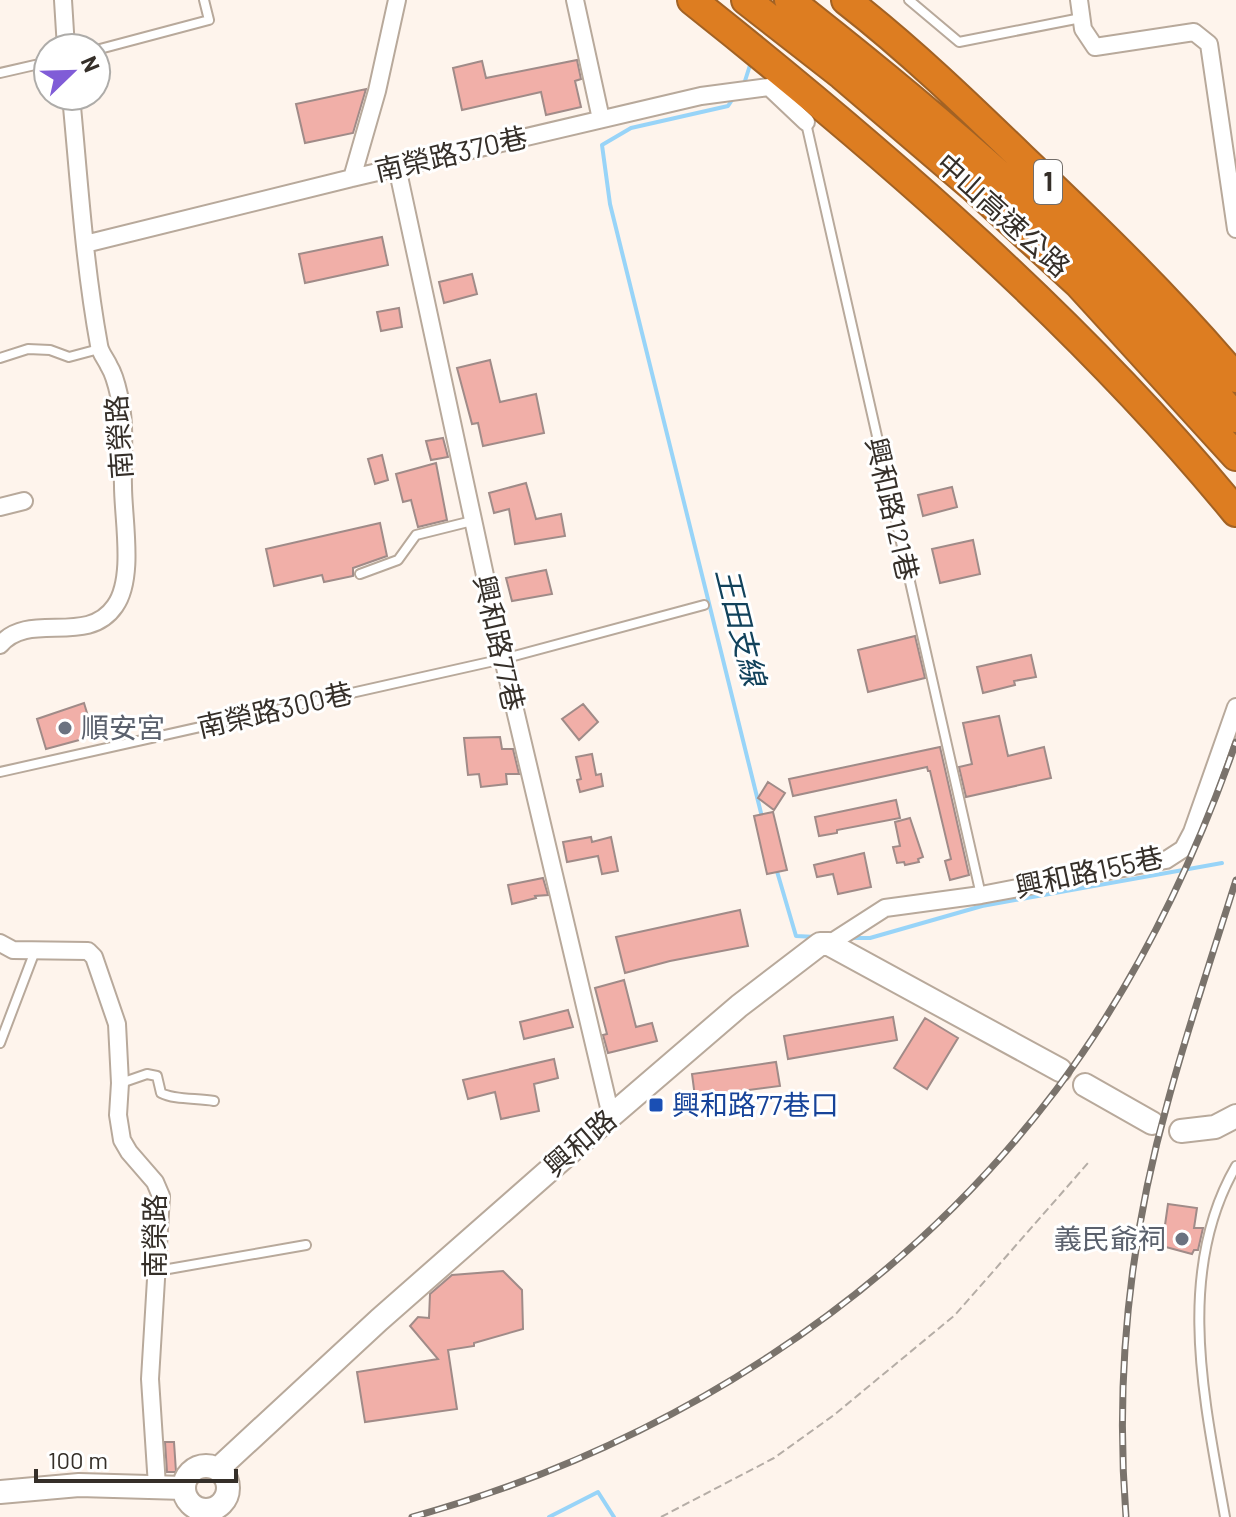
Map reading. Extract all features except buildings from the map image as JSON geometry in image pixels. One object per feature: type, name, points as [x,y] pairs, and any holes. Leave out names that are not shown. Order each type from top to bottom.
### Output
[{"type":"highway","points":[[692,0],[878,155],[989,255],[1148,412],[1236,512]]},
{"type":"highway","name":"中山高速公路","points":[[746,0],[854,85],[972,186],[1079,284],[1236,456]]},
{"type":"highway","name":"中山高速公路","points":[[789,0],[882,72],[974,150],[1102,270],[1236,418]]},
{"type":"highway","name":"中山高速公路","points":[[846,0],[893,36],[1107,239],[1236,378]]},
{"type":"street","points":[[63,0],[65,32]]},
{"type":"street","points":[[352,178],[377,91],[397,0]]},
{"type":"street","points":[[575,0],[601,119]]},
{"type":"street","points":[[1079,0],[1083,29],[1095,47],[1194,32],[1209,44],[1236,229]]},
{"type":"street","name":"南榮路370巷","points":[[85,244],[701,96],[769,87],[806,122]]},
{"type":"street","name":"南榮路","points":[[0,645],[15,632],[83,627],[97,622],[117,604],[125,580],[125,436],[111,368],[99,349],[73,112]]},
{"type":"street","name":"興和路77巷","points":[[397,167],[503,659],[611,1116]]},
{"type":"street","points":[[0,507],[24,501]]},
{"type":"street","name":"興和路155巷","points":[[829,944],[885,908],[981,895],[1166,860],[1183,849],[1236,707]]},
{"type":"street","name":"南榮路","points":[[0,943],[13,950],[85,950],[94,957],[117,1024],[118,1115],[122,1140],[159,1188],[150,1379],[157,1486]]},
{"type":"street","points":[[829,944],[1060,1070]]},
{"type":"street","name":"興和路","points":[[218,1469],[379,1320],[739,1006],[812,948],[829,944]]},
{"type":"street","points":[[1085,1085],[1152,1123]]},
{"type":"street","points":[[1181,1131],[1215,1127],[1236,1116]]},
{"type":"street","points":[[228,1493],[220,1505],[203,1513],[188,1501],[185,1481],[192,1470],[205,1466],[218,1469],[227,1480],[231,1517]]},
{"type":"street","points":[[0,1492],[79,1485],[184,1488]]},
{"type":"lane","points":[[112,46],[209,20],[204,0]]},
{"type":"lane","points":[[909,0],[959,42],[1081,18]]},
{"type":"lane","points":[[0,73],[32,66]]},
{"type":"lane","name":"興和路121巷","points":[[806,122],[981,895]]},
{"type":"lane","points":[[0,358],[28,349],[50,350],[69,357],[99,349]]},
{"type":"lane","points":[[360,574],[398,560],[416,535],[472,521]]},
{"type":"lane","name":"南榮路300巷","points":[[0,772],[503,659],[704,605]]},
{"type":"lane","points":[[0,1043],[35,950]]},
{"type":"lane","points":[[120,1083],[147,1074],[157,1076],[161,1093],[170,1098],[190,1096],[214,1101]]},
{"type":"lane","points":[[1225,1517],[1200,1373],[1199,1316],[1204,1265],[1214,1220],[1223,1188],[1236,1166]]},
{"type":"lane","points":[[156,1271],[306,1245]]},
{"type":"path","points":[[661,1517],[774,1458],[834,1415],[955,1315],[1088,1163]]},
{"type":"waterway","name":"王田支線","points":[[744,84],[751,62]]},
{"type":"waterway","name":"王田支線","points":[[734,97],[728,106],[631,128],[602,145],[610,204],[762,817]]},
{"type":"waterway","name":"王田支線","points":[[849,938],[870,938],[982,906],[1222,863]]},
{"type":"waterway","name":"王田支線","points":[[776,868],[796,936],[816,937]]},
{"type":"waterway","points":[[549,1517],[598,1492],[614,1517]]},
{"type":"railway","points":[[412,1517],[506,1487],[597,1450],[685,1407],[769,1356],[849,1299],[923,1236],[993,1166],[1056,1090],[1111,1009],[1181,879],[1236,742]]},
{"type":"railway","points":[[1126,1517],[1124,1359],[1135,1255],[1155,1152],[1176,1073],[1236,880]]},
{"type":"place","name":"順安宮","points":[[65,728]]},
{"type":"place","name":"興和路77巷口","points":[[656,1105]]},
{"type":"place","name":"義民爺祠","points":[[1182,1239]]}]
